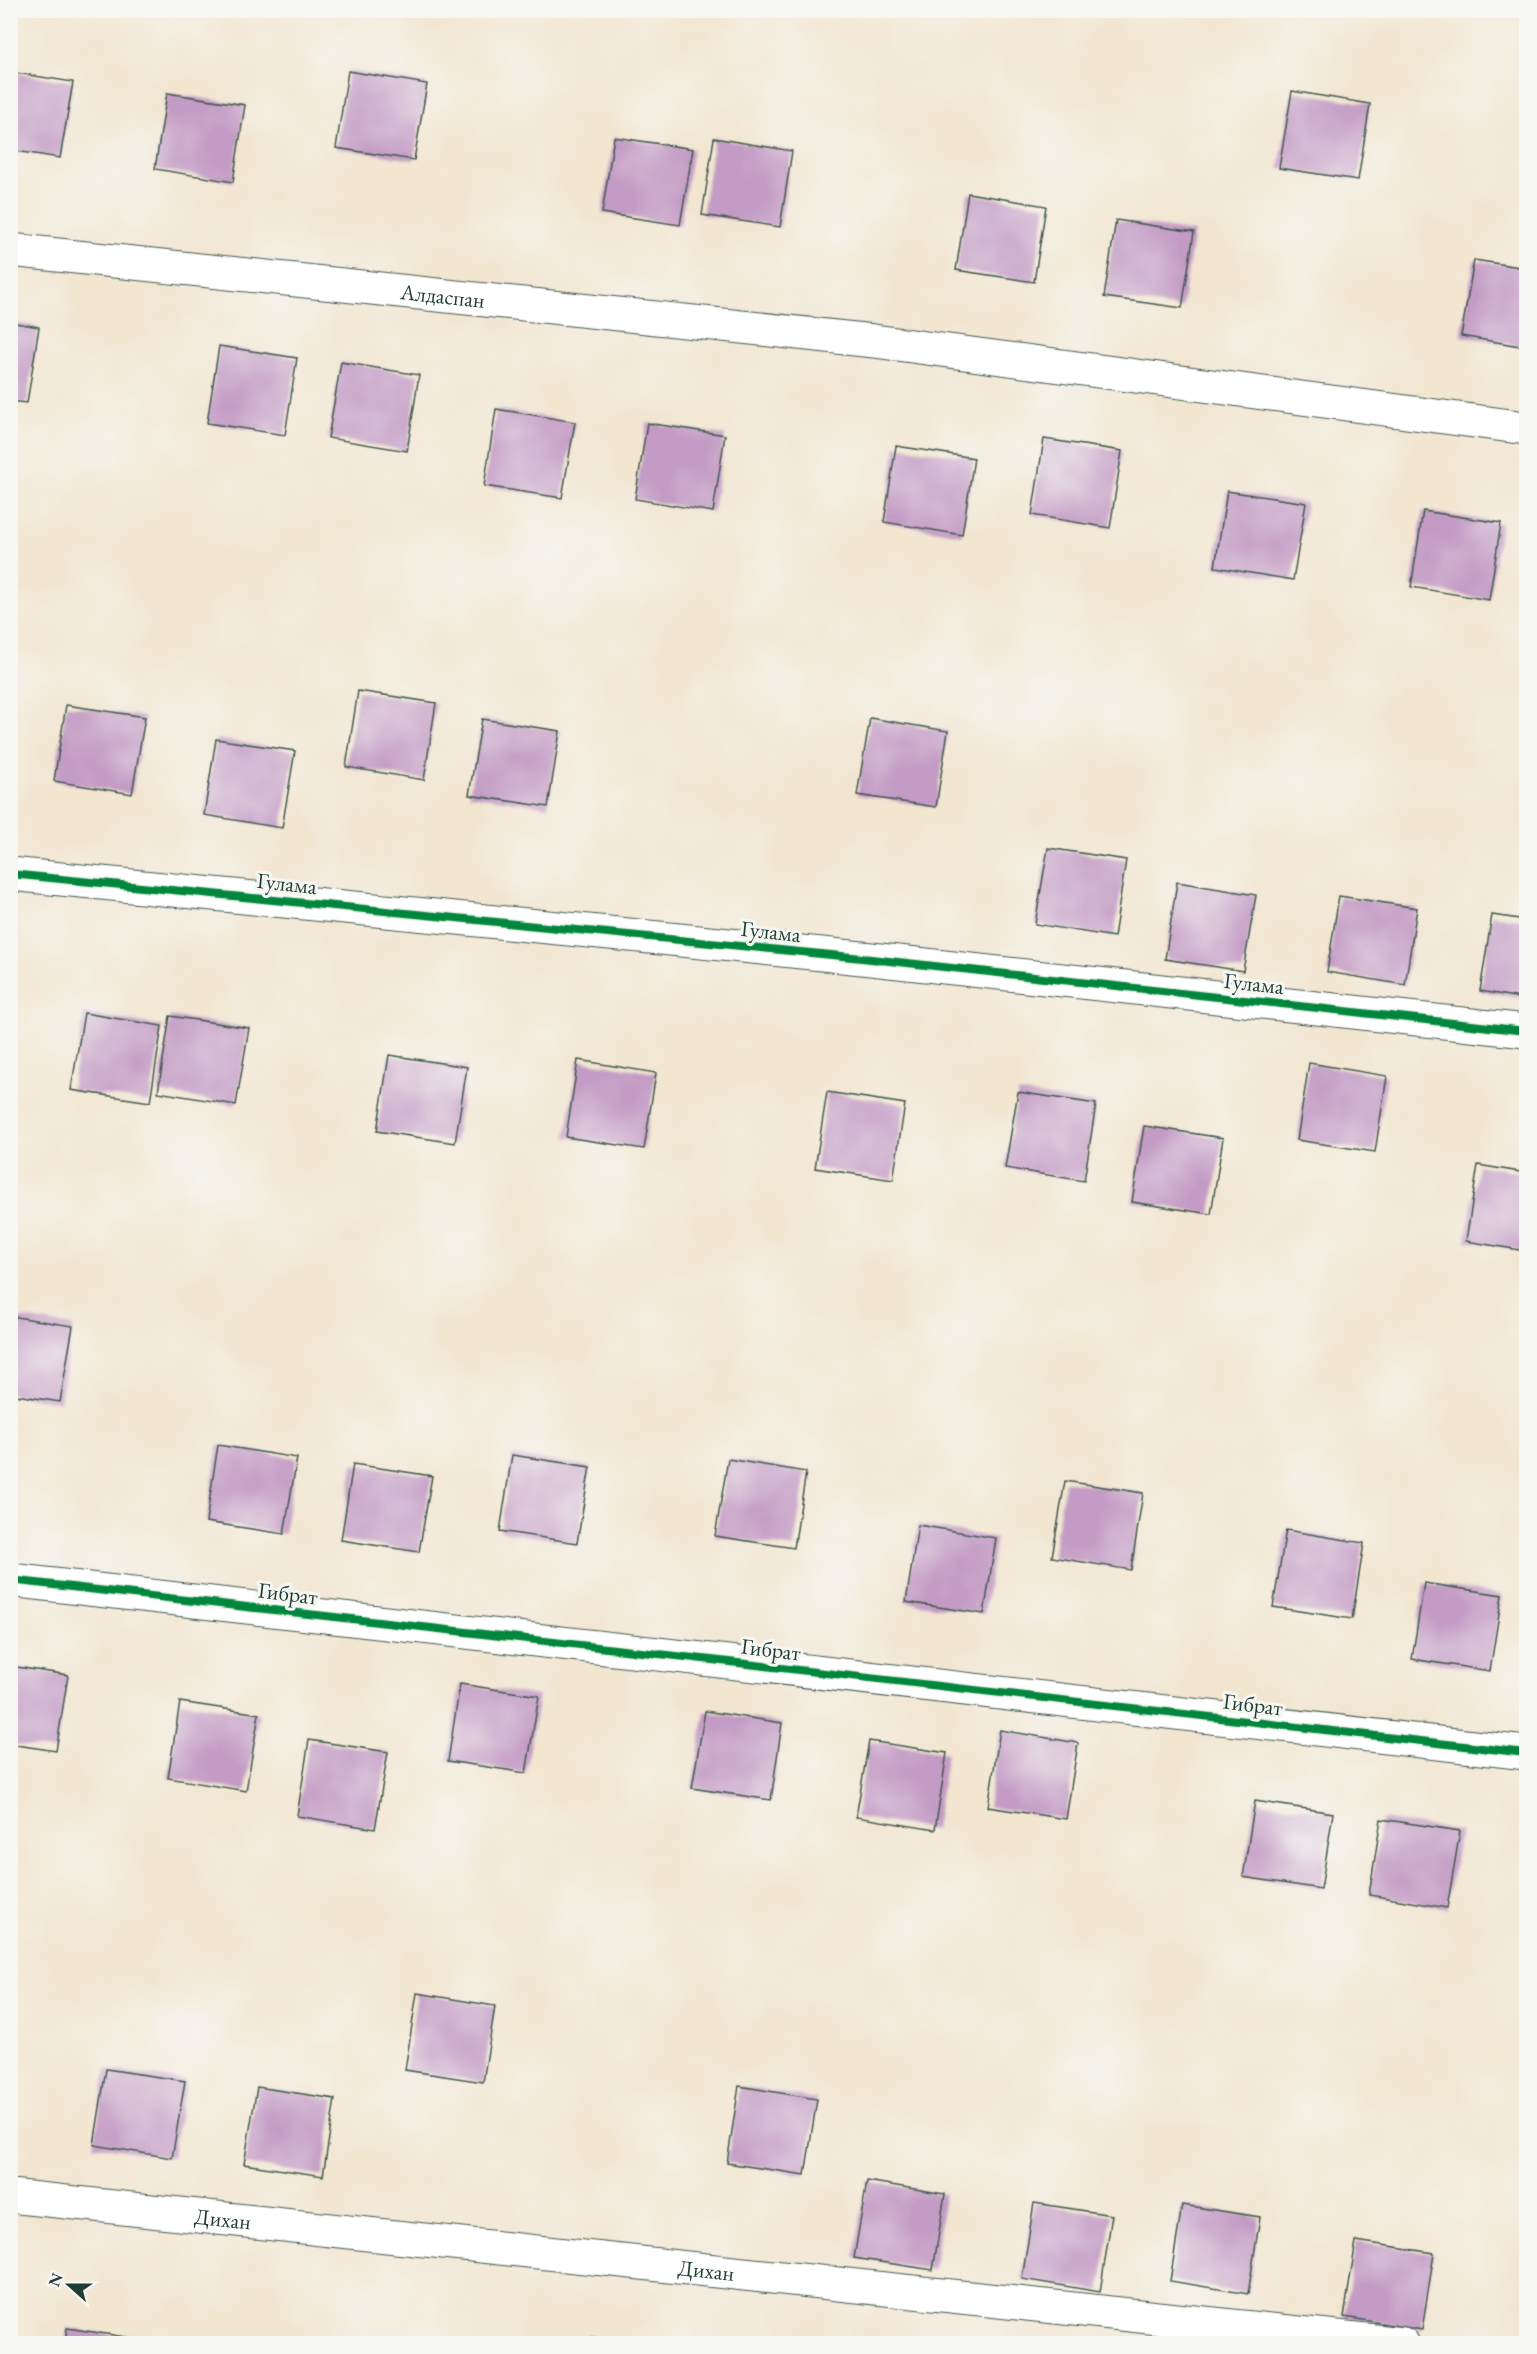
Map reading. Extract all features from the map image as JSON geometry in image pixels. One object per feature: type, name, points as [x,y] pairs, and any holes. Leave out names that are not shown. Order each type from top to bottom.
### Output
[{"type":"street","name":"Алдаспан","points":[[10,250],[874,341],[1527,428]]},
{"type":"street","name":"Гулама","points":[[10,874],[874,959],[1527,1031]]},
{"type":"street","name":"Гибрат","points":[[10,1580],[1527,1753]]},
{"type":"street","name":"Дихан","points":[[10,2196],[1403,2343]]},
{"type":"building","points":[[348,71],[427,84],[414,160],[336,148]]},
{"type":"building","points":[[10,72],[73,82],[60,158],[10,150]]},
{"type":"building","points":[[1292,91],[1370,104],[1358,180],[1279,168]]},
{"type":"building","points":[[167,93],[245,105],[233,182],[155,169]]},
{"type":"building","points":[[614,137],[693,149],[680,225],[602,213]]},
{"type":"building","points":[[714,138],[792,151],[780,227],[702,215]]},
{"type":"building","points":[[968,193],[1046,206],[1034,282],[956,270]]},
{"type":"building","points":[[1116,220],[1194,232],[1182,308],[1104,297]]},
{"type":"building","points":[[1474,260],[1526,268],[1526,347],[1461,336]]},
{"type":"building","points":[[10,322],[39,327],[27,403],[10,401]]},
{"type":"building","points":[[219,346],[297,358],[285,435],[207,423]]},
{"type":"building","points":[[341,362],[419,375],[407,451],[328,438]]},
{"type":"building","points":[[496,409],[575,422],[562,498],[484,486]]},
{"type":"building","points":[[647,423],[725,435],[713,512],[635,499]]},
{"type":"building","points":[[1044,439],[1122,451],[1110,528],[1032,515]]},
{"type":"building","points":[[896,446],[974,458],[962,535],[884,522]]},
{"type":"building","points":[[1227,491],[1306,503],[1293,580],[1215,567]]},
{"type":"building","points":[[1423,511],[1501,523],[1489,600],[1411,587]]},
{"type":"building","points":[[358,691],[436,703],[424,780],[346,767]]},
{"type":"building","points":[[66,705],[145,717],[132,794],[54,781]]},
{"type":"building","points":[[870,718],[948,731],[936,807],[857,795]]},
{"type":"building","points":[[482,719],[560,731],[548,807],[469,795]]},
{"type":"building","points":[[216,739],[295,751],[282,828],[204,815]]},
{"type":"building","points":[[1048,848],[1126,860],[1114,937],[1035,924]]},
{"type":"building","points":[[1177,882],[1256,895],[1243,971],[1165,959]]},
{"type":"building","points":[[1339,896],[1417,908],[1405,985],[1327,972]]},
{"type":"building","points":[[1492,915],[1526,920],[1526,999],[1480,991]]},
{"type":"building","points":[[84,1013],[162,1026],[150,1102],[71,1090]]},
{"type":"building","points":[[170,1016],[249,1028],[236,1105],[158,1092]]},
{"type":"building","points":[[389,1055],[467,1067],[455,1143],[377,1131]]},
{"type":"building","points":[[578,1060],[656,1073],[644,1149],[566,1137]]},
{"type":"building","points":[[1309,1063],[1387,1076],[1375,1152],[1297,1140]]},
{"type":"building","points":[[827,1092],[905,1104],[893,1180],[815,1168]]},
{"type":"building","points":[[1018,1092],[1096,1104],[1084,1181],[1005,1168]]},
{"type":"building","points":[[1144,1126],[1223,1138],[1211,1214],[1132,1202]]},
{"type":"building","points":[[1478,1165],[1526,1173],[1526,1251],[1466,1241]]},
{"type":"building","points":[[10,1316],[73,1326],[60,1402],[10,1394]]},
{"type":"building","points":[[218,1445],[297,1458],[284,1534],[206,1522]]},
{"type":"building","points":[[512,1455],[590,1467],[577,1543],[500,1531]]},
{"type":"building","points":[[728,1459],[806,1472],[794,1548],[715,1536]]},
{"type":"building","points":[[353,1464],[432,1476],[419,1552],[341,1540]]},
{"type":"building","points":[[1065,1481],[1143,1493],[1131,1570],[1052,1557]]},
{"type":"building","points":[[918,1525],[996,1538],[984,1614],[906,1602]]},
{"type":"building","points":[[1286,1530],[1364,1543],[1352,1619],[1273,1607]]},
{"type":"building","points":[[1424,1583],[1502,1595],[1490,1671],[1412,1659]]},
{"type":"building","points":[[10,1666],[68,1675],[56,1751],[10,1744]]},
{"type":"building","points":[[460,1684],[539,1696],[526,1773],[448,1761]]},
{"type":"building","points":[[180,1702],[259,1714],[246,1791],[168,1778]]},
{"type":"building","points":[[705,1711],[782,1723],[771,1800],[692,1788]]},
{"type":"building","points":[[1000,1730],[1078,1743],[1066,1819],[988,1807]]},
{"type":"building","points":[[309,1740],[388,1752],[375,1829],[297,1816]]},
{"type":"building","points":[[869,1741],[947,1753],[935,1830],[856,1817]]},
{"type":"building","points":[[1255,1801],[1333,1813],[1321,1889],[1243,1877]]},
{"type":"building","points":[[1381,1819],[1460,1831],[1447,1908],[1369,1895]]},
{"type":"building","points":[[417,1993],[495,2006],[483,2082],[405,2070]]},
{"type":"building","points":[[106,2069],[185,2081],[172,2158],[94,2145]]},
{"type":"building","points":[[739,2086],[817,2099],[805,2175],[727,2163]]},
{"type":"building","points":[[257,2087],[335,2099],[323,2176],[244,2164]]},
{"type":"building","points":[[867,2181],[945,2194],[933,2270],[854,2258]]},
{"type":"building","points":[[1034,2203],[1112,2215],[1100,2292],[1022,2279]]},
{"type":"building","points":[[1182,2205],[1260,2217],[1248,2294],[1170,2281]]},
{"type":"building","points":[[1356,2241],[1434,2253],[1422,2330],[1344,2317]]},
{"type":"building","points":[[67,2328],[146,2340],[145,2344],[65,2344]]},
{"type":"building","points":[[592,2337],[623,2342],[623,2344],[591,2344]]},
{"type":"cycle path","points":[[10,874],[862,958],[1526,1031]]},
{"type":"cycle path","points":[[10,1580],[1526,1753]]}]
